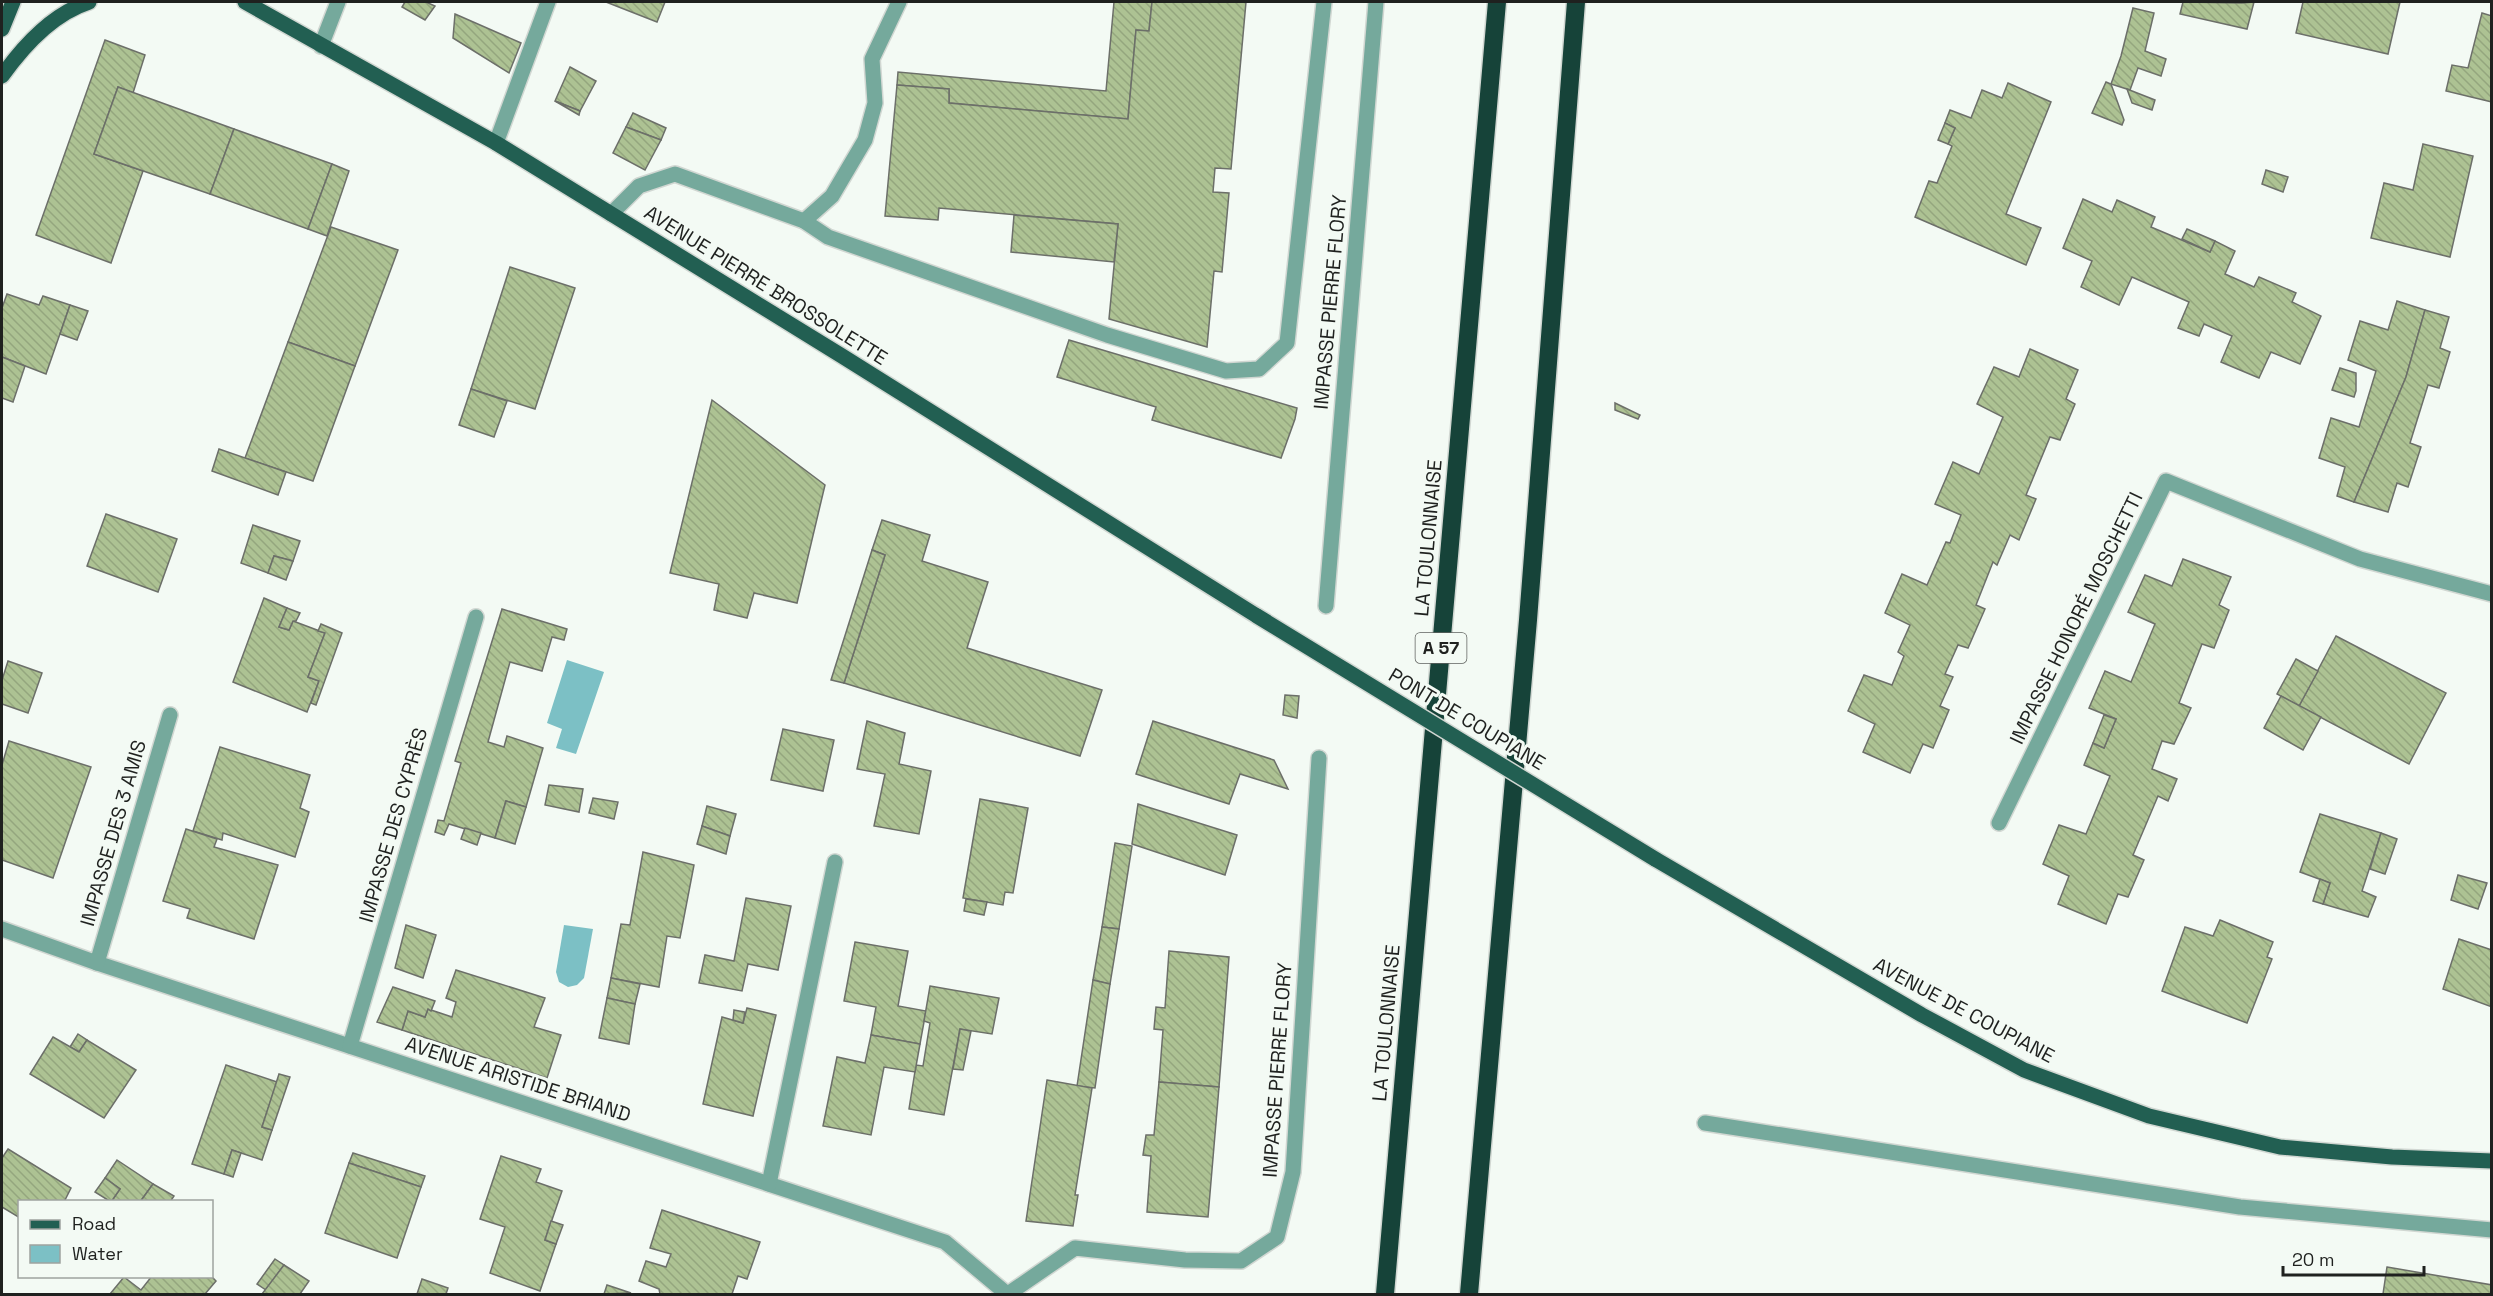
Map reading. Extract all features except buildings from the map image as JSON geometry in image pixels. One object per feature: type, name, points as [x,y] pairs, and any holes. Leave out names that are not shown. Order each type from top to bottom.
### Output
[{"type":"highway","name":"LA TOULONNAISE","points":[[1385,1294],[1497,2]]},
{"type":"highway","points":[[1469,1294],[1528,620],[1576,2]]},
{"type":"main road","points":[[2,30],[13,2]]},
{"type":"main road","points":[[2,76],[42,28],[89,2]]},
{"type":"main road","name":"AVENUE PIERRE BROSSOLETTE","points":[[245,2],[496,143],[1257,616]]},
{"type":"main road","name":"PONT DE COUPIANE","points":[[1257,616],[1655,859]]},
{"type":"main road","name":"AVENUE DE COUPIANE","points":[[1655,859],[1922,1016],[2024,1070],[2138,1112],[2280,1147],[2492,1161]]},
{"type":"street","points":[[321,46],[338,2]]},
{"type":"street","points":[[496,143],[548,2]]},
{"type":"street","points":[[804,221],[832,196],[865,140],[875,104],[872,58],[899,2]]},
{"type":"street","points":[[611,214],[639,186],[675,174],[804,221],[828,237],[1107,335],[1226,371],[1258,369],[1287,343],[1324,2]]},
{"type":"street","name":"IMPASSE PIERRE FLORY","points":[[1326,606],[1376,2]]},
{"type":"street","name":"IMPASSE HONORÉ MOSCHETTI","points":[[1999,823],[2166,481],[2360,559],[2492,594]]},
{"type":"street","name":"IMPASSE DES CYPRÈS","points":[[350,1046],[476,617]]},
{"type":"street","name":"IMPASSE DES 3 AMIS","points":[[97,963],[170,715]]},
{"type":"street","name":"IMPASSE PIERRE FLORY","points":[[1007,1294],[1075,1248],[1185,1260],[1241,1261],[1277,1237],[1293,1172],[1318,758]]},
{"type":"street","points":[[769,1184],[835,862]]},
{"type":"street","name":"AVENUE ARISTIDE BRIAND","points":[[2,929],[97,963],[945,1242],[1007,1294]]},
{"type":"street","points":[[1705,1123],[2240,1207],[2492,1230]]},
{"type":"water","points":[[567,660],[604,672],[576,754],[556,748],[562,729],[547,723]]},
{"type":"water","points":[[564,925],[593,929],[584,978],[577,985],[568,987],[559,982],[556,972]]}]
